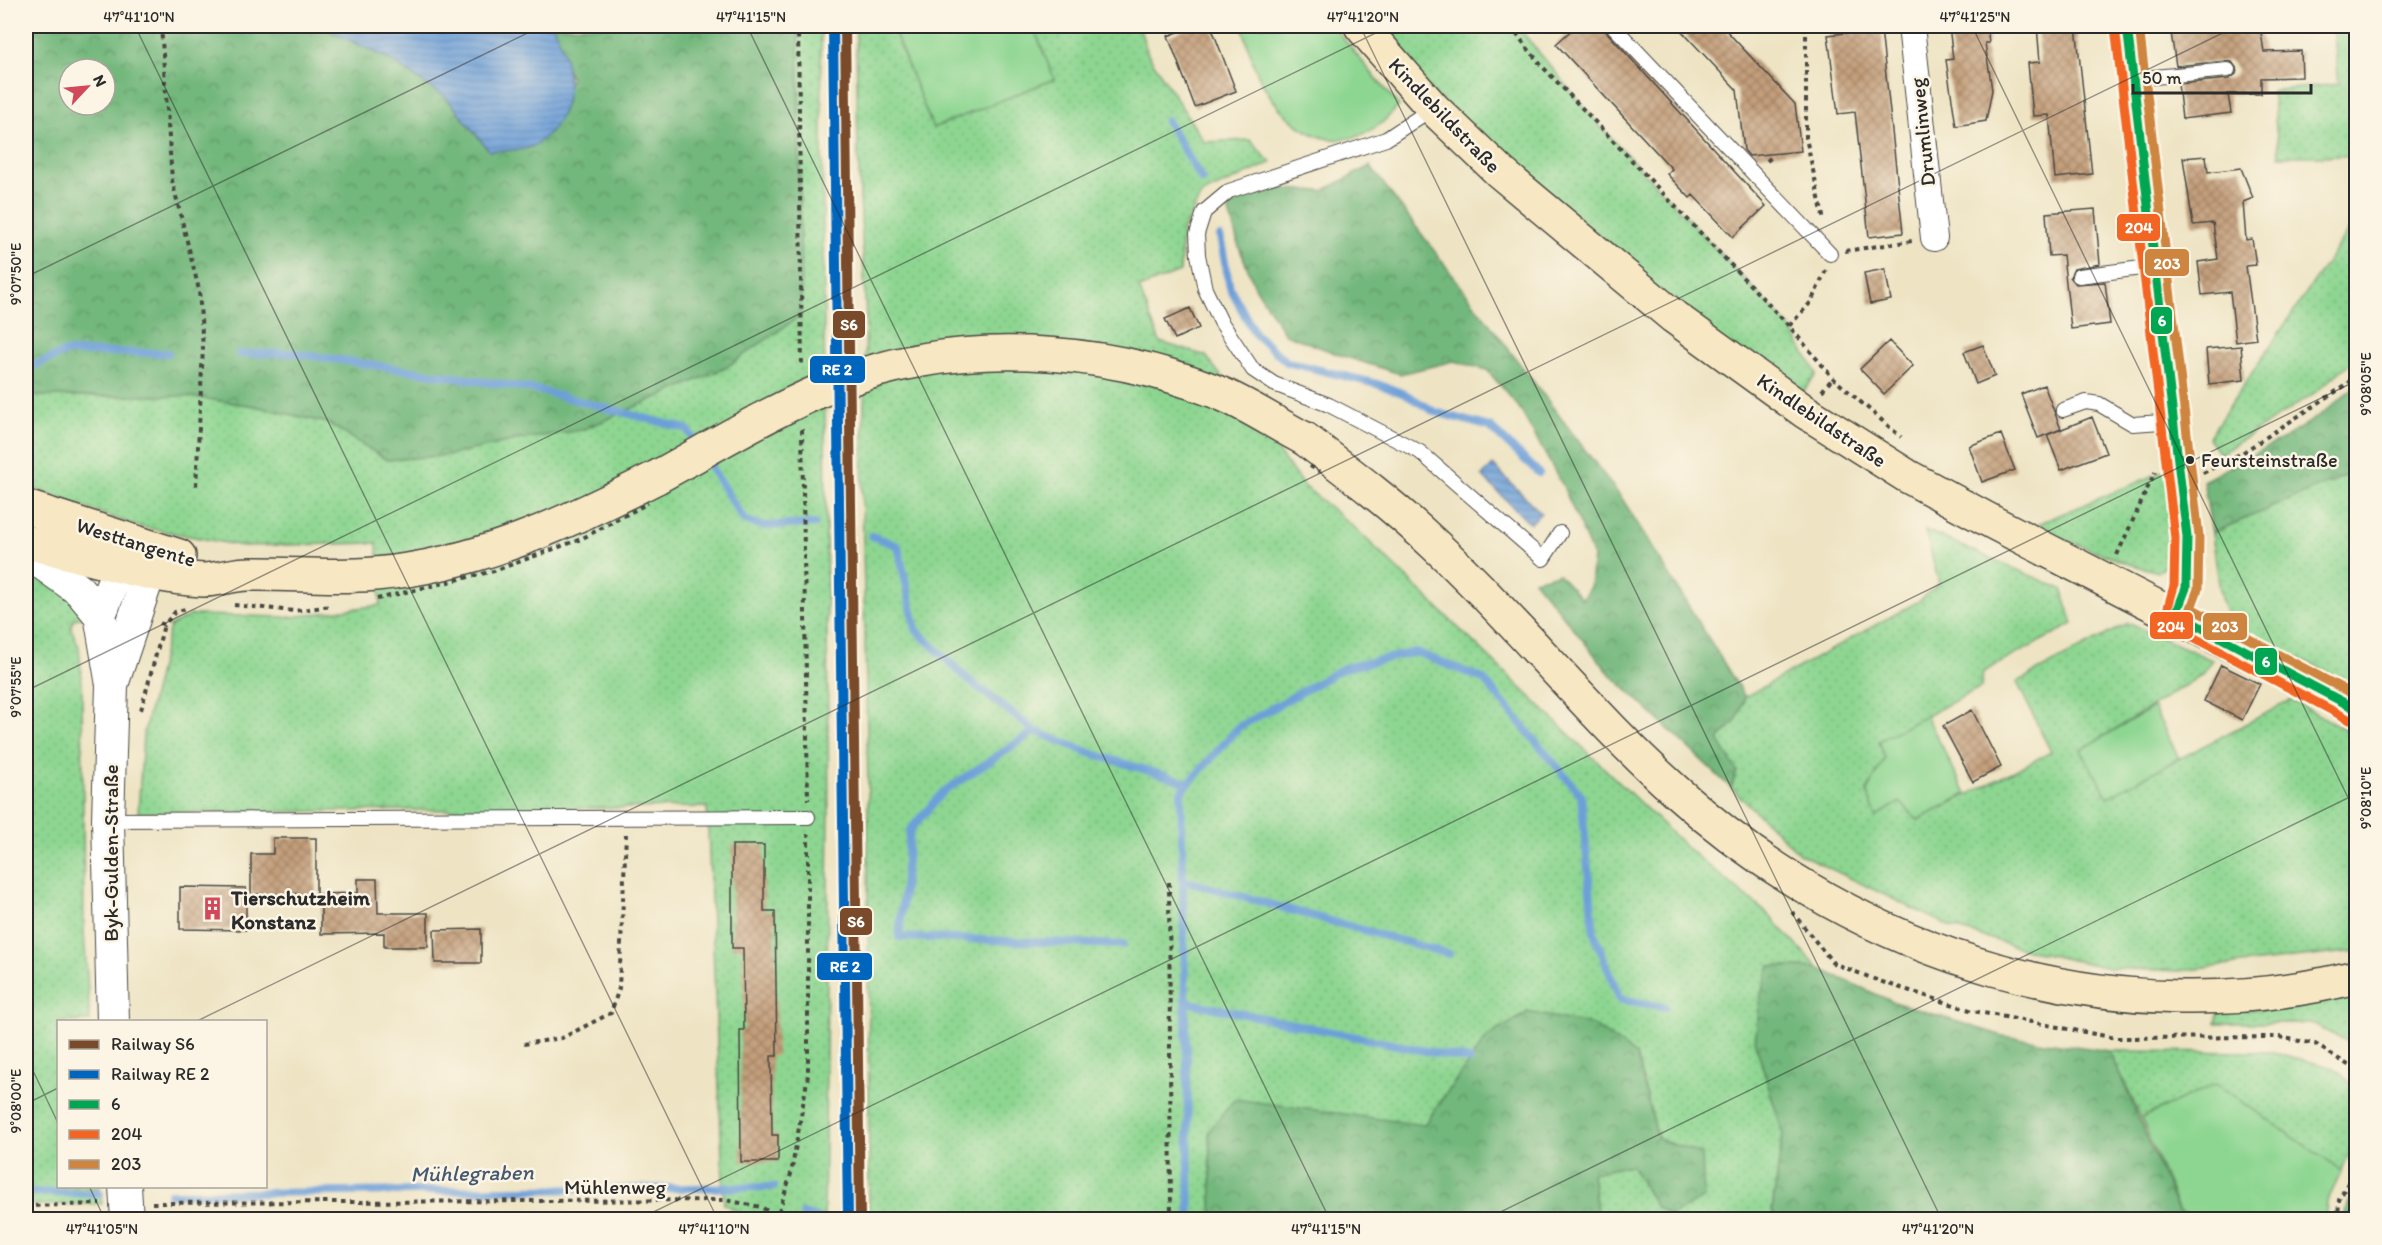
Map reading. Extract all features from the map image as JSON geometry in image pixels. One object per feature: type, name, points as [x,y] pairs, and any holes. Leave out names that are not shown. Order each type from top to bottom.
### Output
[{"type":"main road","name":"Kindlebildstraße","points":[[1361,26],[1433,108],[1500,172],[1674,317],[1804,411],[1907,476],[1996,524],[2356,708]]},
{"type":"main road","name":"Westtangente","points":[[26,542],[137,560],[248,574],[335,577],[372,592],[430,567],[525,539],[587,513],[819,392],[875,371],[935,359],[1013,353],[1092,357],[1157,371],[1219,392],[1302,449],[1384,500],[1438,547],[1677,792],[1750,852],[1856,916],[1927,948],[1998,972],[2095,991],[2203,998],[2308,989],[2356,977]]},
{"type":"main road","name":"Westtangente","points":[[26,507],[137,560]]},
{"type":"street","name":"Drumlinweg","points":[[1911,26],[1934,238]]},
{"type":"street","points":[[2127,26],[2157,266],[2187,537],[2186,588],[2176,614]]},
{"type":"street","points":[[26,552],[79,590],[100,615],[137,560]]},
{"type":"street","name":"Byk-Gulden-Straße","points":[[112,685],[150,620],[137,560]]},
{"type":"street","name":"Byk-Gulden-Straße","points":[[100,615],[112,685],[108,820],[113,1020]]},
{"type":"lane","points":[[1613,26],[1830,254]]},
{"type":"lane","points":[[2133,79],[2228,70]]},
{"type":"lane","points":[[1433,108],[1386,139],[1229,191],[1203,212],[1197,234],[1205,289],[1221,322],[1253,370],[1274,384],[1329,405],[1420,452],[1543,560],[1560,533]]},
{"type":"lane","points":[[2079,276],[2157,266]]},
{"type":"lane","points":[[2063,410],[2086,402],[2100,404],[2133,424],[2175,421]]},
{"type":"lane","points":[[108,820],[808,817]]},
{"type":"path","points":[[161,26],[172,180],[200,302],[203,348],[196,487]]},
{"type":"path","points":[[798,26],[802,379]]},
{"type":"path","points":[[1510,26],[1540,65],[1789,326],[1833,378],[1907,442]]},
{"type":"path","points":[[1789,326],[1811,302],[1824,279],[1830,254],[1806,138],[1806,26]]},
{"type":"path","points":[[1830,254],[1934,238]]},
{"type":"path","points":[[2181,485],[2242,453],[2346,385],[2356,374]]},
{"type":"path","points":[[777,1217],[791,1174],[808,1075],[808,817],[802,422]]},
{"type":"path","points":[[1302,449],[1320,472]]},
{"type":"path","points":[[2115,559],[2156,470]]},
{"type":"path","points":[[372,592],[494,571],[581,539],[659,498]]},
{"type":"path","points":[[223,604],[294,611],[341,604]]},
{"type":"path","points":[[140,712],[150,620],[192,606]]},
{"type":"path","points":[[524,1044],[562,1038],[611,1013],[619,988],[627,818]]},
{"type":"path","points":[[1169,882],[1171,1220]]},
{"type":"path","points":[[2338,1220],[2339,1200],[2356,1167]]},
{"type":"path","name":"Mühlenweg","points":[[26,1206],[198,1201],[724,1200],[761,1207],[783,1220]]},
{"type":"green space","points":[[26,26],[321,26],[387,58],[448,99],[489,151],[571,79],[553,26],[798,26],[801,315],[725,368],[582,430],[511,441],[449,455],[387,460],[328,423],[250,405],[185,396],[34,396],[26,401]]},
{"type":"green space","points":[[798,26],[821,26],[829,816],[824,1219],[751,1219],[724,1204],[707,807],[138,813],[143,736],[170,626],[191,615],[292,617],[380,605],[377,543],[242,546],[136,526],[26,486],[26,401],[34,396],[185,396],[250,405],[328,423],[387,460],[449,455],[511,441],[669,391],[725,368],[801,315]]},
{"type":"green space","points":[[856,26],[892,26],[933,128],[1054,79],[1033,26],[1139,26],[1148,54],[1204,142],[1250,140],[1271,163],[1202,194],[1182,231],[1180,272],[1139,288],[1160,342],[1206,356],[1303,485],[1356,529],[1687,848],[1768,914],[1818,968],[1770,966],[1755,1042],[1783,1134],[1772,1210],[1777,1219],[1595,1219],[1597,1212],[1592,1173],[1631,1165],[1656,1207],[1658,1139],[1636,1055],[1470,1060],[1424,1125],[1209,1131],[1213,1219],[869,1219],[868,785],[862,498],[866,318],[858,154]]},
{"type":"green space","points":[[892,26],[1033,26],[1054,79],[933,128]]},
{"type":"green space","points":[[1242,26],[1333,26],[1399,106],[1379,125],[1361,135],[1344,139],[1327,138],[1312,133],[1284,113],[1272,99],[1253,62]]},
{"type":"green space","points":[[1361,26],[1517,26],[1601,127],[1789,326],[1817,374],[1801,395],[1674,317]]},
{"type":"green space","points":[[2333,26],[2356,26],[2356,156],[2279,156],[2272,91],[2339,84]]},
{"type":"green space","points":[[1370,166],[1623,500],[1745,697],[1736,721],[1718,740],[1737,771],[1731,788],[1610,674],[1534,580],[1558,574],[1582,599],[1590,587],[1593,556],[1563,486],[1518,406],[1487,370],[1454,361],[1400,374],[1340,355],[1285,334],[1255,287],[1239,247],[1228,208],[1261,188],[1323,191]]},
{"type":"green space","points":[[2356,209],[2356,358],[2316,392],[2220,454],[2208,438],[2354,222]]},
{"type":"green space","points":[[2356,385],[2356,471],[2212,533],[2203,481],[2303,426],[2322,414]]},
{"type":"green space","points":[[2169,469],[2178,525],[2175,560],[2158,572],[2129,564],[2031,527]]},
{"type":"green space","points":[[2356,471],[2356,684],[2231,629],[2221,598],[2212,533]]},
{"type":"green space","points":[[1925,530],[2062,589],[2073,624],[1983,672],[1981,687],[1879,741],[1885,758],[1867,791],[1876,816],[1900,802],[1918,820],[2051,752],[2017,682],[2128,623],[2212,660],[2203,674],[2082,750],[2108,796],[2291,700],[2356,735],[2356,951],[2179,971],[2109,968],[2031,951],[1951,927],[1800,854],[1731,788],[1737,771],[1717,740],[1736,721],[1745,697],[1919,601],[1939,583]]},
{"type":"green space","points":[[26,569],[100,615],[74,619],[71,628],[79,647],[82,682],[84,932],[90,1020],[57,1020],[57,1188],[100,1188],[102,1204],[26,1205]]},
{"type":"green space","points":[[2153,707],[2179,758],[2108,797],[2081,750]]},
{"type":"green space","points":[[1926,715],[1966,794],[1918,820],[1900,802],[1876,817],[1867,791],[1885,758],[1879,741]]},
{"type":"green space","points":[[1770,966],[1818,968],[1891,1001],[2003,1036],[2110,1051],[2178,1211],[2194,1219],[1777,1219],[1772,1211],[1783,1134],[1755,1042],[1761,994]]},
{"type":"green space","points":[[2356,996],[2356,1050],[2346,1041],[2310,1023],[2216,1023],[2219,1011],[2295,1008]]},
{"type":"green space","points":[[1528,1012],[1593,1025],[1636,1055],[1658,1139],[1702,1154],[1704,1198],[1670,1216],[1656,1207],[1631,1165],[1592,1173],[1597,1212],[1595,1219],[1213,1219],[1209,1131],[1235,1099],[1424,1125],[1487,1037]]},
{"type":"green space","points":[[2110,1051],[2273,1052],[2334,1068],[2356,1088],[2356,1136],[2342,1171],[2216,1084],[2141,1118]]},
{"type":"green space","points":[[2216,1084],[2342,1171],[2327,1202],[2325,1219],[2194,1219],[2179,1211],[2141,1118]]},
{"type":"green space","points":[[2351,1192],[2356,1192],[2356,1219],[2345,1219]]},
{"type":"water","points":[[320,26],[553,26],[565,58],[568,74],[565,105],[559,120],[535,145],[519,150],[489,151],[448,99],[387,58]]},
{"type":"water","points":[[1493,465],[1541,513],[1530,524],[1482,476]]},
{"type":"building","points":[[1194,26],[1211,26],[1236,91],[1195,107],[1168,36]]},
{"type":"building","points":[[1576,26],[1601,26],[1766,206],[1733,237],[1693,195],[1690,198],[1667,174],[1672,169],[1556,44]]},
{"type":"building","points":[[1677,26],[1722,26],[1795,104],[1801,151],[1749,156],[1744,150],[1737,90]]},
{"type":"building","points":[[1949,26],[1987,26],[1989,43],[1985,43],[1992,90],[1986,121],[1956,126],[1946,60],[1953,59]]},
{"type":"building","points":[[2037,26],[2076,26],[2092,174],[2055,178],[2049,115],[2033,116],[2028,63],[2040,62]]},
{"type":"building","points":[[2170,26],[2260,26],[2264,52],[2301,51],[2302,77],[2261,78],[2261,94],[2228,94],[2231,113],[2182,119],[2178,84],[2229,79],[2236,74],[2237,69],[2232,62],[2227,61],[2176,66]]},
{"type":"building","points":[[1881,29],[1903,233],[1869,237],[1855,112],[1838,114],[1828,35]]},
{"type":"building","points":[[2206,156],[2208,172],[2241,168],[2253,198],[2243,202],[2246,240],[2252,239],[2256,265],[2246,266],[2256,339],[2236,342],[2230,292],[2202,295],[2198,262],[2218,259],[2213,223],[2193,225],[2183,158]]},
{"type":"building","points":[[2095,209],[2100,264],[2074,269],[2070,277],[2076,284],[2105,282],[2110,324],[2071,329],[2063,255],[2049,256],[2046,213]]},
{"type":"building","points":[[1885,269],[1891,300],[1870,304],[1864,273]]},
{"type":"building","points":[[1190,308],[1199,328],[1175,339],[1165,319]]},
{"type":"building","points":[[1889,341],[1913,366],[1884,394],[1860,369]]},
{"type":"building","points":[[1983,345],[1995,376],[1976,384],[1964,352]]},
{"type":"building","points":[[2241,346],[2244,380],[2209,384],[2206,349]]},
{"type":"building","points":[[2044,385],[2061,429],[2038,438],[2021,394]]},
{"type":"building","points":[[2092,417],[2106,453],[2061,470],[2047,435]]},
{"type":"building","points":[[2001,434],[2015,470],[1982,482],[1969,446]]},
{"type":"building","points":[[2221,665],[2260,684],[2242,720],[2204,701]]},
{"type":"building","points":[[1972,710],[2001,767],[1973,782],[1943,726]]},
{"type":"building","points":[[273,838],[316,838],[316,894],[251,894],[251,854],[273,854]]},
{"type":"building","points":[[732,845],[764,845],[764,911],[775,911],[777,1056],[771,1056],[772,1135],[778,1135],[778,1162],[741,1162],[740,1030],[744,1030],[743,948],[732,948]]},
{"type":"building","points":[[358,879],[377,879],[378,913],[428,913],[428,947],[384,947],[384,933],[321,934],[321,894],[358,893]]},
{"type":"building","name":"Tierschutzheim Konstanz","points":[[180,887],[246,888],[246,930],[180,929]]},
{"type":"building","points":[[481,929],[481,963],[435,963],[434,930]]},
{"type":"waterway","points":[[1167,121],[1202,180]]},
{"type":"waterway","points":[[1220,237],[1230,288],[1255,334],[1287,362],[1377,384],[1405,394],[1435,412],[1490,427],[1539,473]]},
{"type":"waterway","points":[[26,369],[66,352],[168,353]]},
{"type":"waterway","points":[[239,354],[293,353],[533,389],[687,429],[697,445]]},
{"type":"waterway","points":[[705,458],[744,520],[763,526],[815,524]]},
{"type":"waterway","points":[[872,536],[898,546],[916,630],[967,679],[1035,731],[1090,753],[1189,783]]},
{"type":"waterway","points":[[1190,1220],[1181,792],[1239,727],[1344,668],[1416,652],[1483,679],[1581,795],[1594,933],[1620,999],[1665,1007]]},
{"type":"waterway","points":[[1035,731],[943,792],[910,830],[899,937],[1123,945]]},
{"type":"waterway","points":[[1183,880],[1449,954]]},
{"type":"waterway","points":[[1185,1002],[1470,1060]]},
{"type":"waterway","name":"Mühlegraben","points":[[170,1194],[774,1187]]},
{"type":"waterway","name":"Mühlegraben","points":[[26,1192],[100,1194]]},
{"type":"waterway","name":"Mühlegraben","points":[[803,1214],[821,1219]]},
{"type":"rail line","name":"S6","points":[[845,26],[860,1220]]},
{"type":"transit line","points":[[833,26],[848,1220]]},
{"type":"transit line","name":"6","points":[[2127,26],[2187,537],[2186,588],[2176,614]]},
{"type":"transit line","name":"203","points":[[2139,26],[2199,536],[2198,589],[2191,608],[2356,696]]},
{"type":"transit line","name":"204","points":[[2115,27],[2175,538],[2174,586],[2165,618],[2170,625],[2350,720]]},
{"type":"transit line","name":"6","points":[[2176,614],[2356,709]]},
{"type":"place","name":"Feursteinstraße","points":[[2190,460]]},
{"type":"place","name":"Tierschutzheim Konstanz","points":[[213,909]]}]
